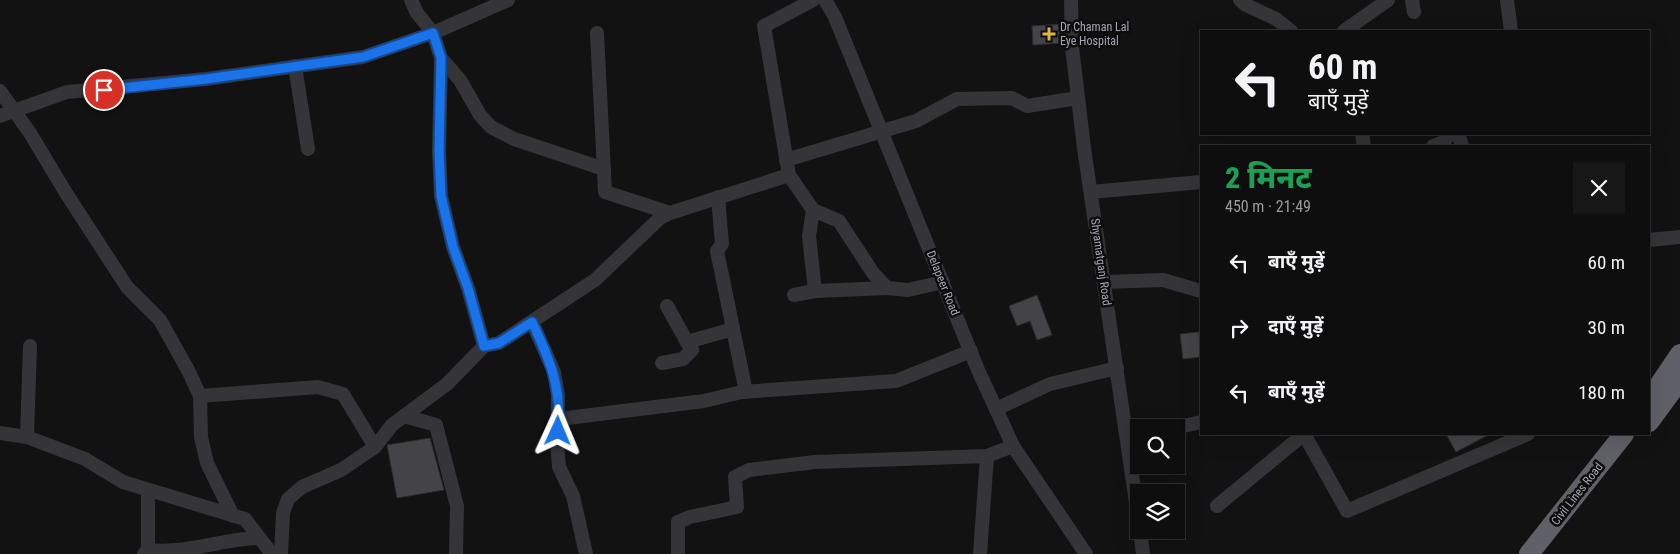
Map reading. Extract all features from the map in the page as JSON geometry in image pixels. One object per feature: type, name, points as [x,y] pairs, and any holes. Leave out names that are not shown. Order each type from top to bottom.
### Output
[{"type":"highway","points":[[1650,399],[1680,354]]},
{"type":"highway","points":[[1650,421],[1678,389]]},
{"type":"highway","name":"Civil Lines Road","points":[[1529,554],[1624,435]]},
{"type":"highway","name":"Civil Lines Road","points":[[1545,554],[1624,435]]},
{"type":"street","points":[[412,0],[417,13],[433,33],[441,58],[439,151],[441,196],[453,247],[468,288],[484,346]]},
{"type":"street","points":[[0,116],[67,92],[122,89],[363,57],[433,33],[508,0]]},
{"type":"street","points":[[813,0],[764,26],[789,175],[813,210],[839,221],[873,274],[887,288]]},
{"type":"street","name":"Delapeer Road","points":[[825,0],[835,17],[971,351],[1013,446],[1086,554]]},
{"type":"street","name":"Shyamatganj Road","points":[[1070,0],[1072,47],[1091,192],[1117,368],[1130,424]]},
{"type":"street","points":[[1240,0],[1246,5],[1276,19],[1290,30]]},
{"type":"street","points":[[1345,30],[1388,0]]},
{"type":"street","points":[[1508,0],[1511,30]]},
{"type":"street","points":[[597,32],[606,192],[670,213]]},
{"type":"street","points":[[441,58],[460,80],[480,115],[491,127],[514,139],[604,169]]},
{"type":"street","points":[[295,66],[308,149]]},
{"type":"street","points":[[0,91],[127,287],[160,320],[189,372],[200,396],[201,437],[207,464],[233,516]]},
{"type":"street","points":[[786,160],[916,121],[957,99],[1012,98],[1027,106],[1078,98]]},
{"type":"street","points":[[1436,145],[1444,142],[1448,135]]},
{"type":"street","points":[[280,554],[284,513],[288,499],[302,487],[341,470],[375,447],[392,425],[447,384],[484,346],[499,343],[595,280],[660,218],[718,197],[789,175]]},
{"type":"street","points":[[1091,192],[1200,182]]},
{"type":"street","points":[[718,197],[722,244],[717,251],[746,392]]},
{"type":"street","points":[[813,210],[809,236],[815,291]]},
{"type":"street","points":[[1650,240],[1680,237]]},
{"type":"street","points":[[1104,282],[1163,280],[1200,291]]},
{"type":"street","points":[[794,295],[815,291],[887,288],[908,290],[943,282]]},
{"type":"street","points":[[662,363],[684,359],[692,350],[667,306]]},
{"type":"street","points":[[532,322],[554,372],[558,395],[557,443],[559,467],[573,496],[586,554]]},
{"type":"street","points":[[687,342],[733,329]]},
{"type":"street","points":[[27,437],[30,346]]},
{"type":"street","points":[[559,419],[704,401],[746,392],[896,382],[971,351]]},
{"type":"street","points":[[996,408],[1050,384],[1117,368]]},
{"type":"street","points":[[200,396],[318,386],[343,394],[375,447]]},
{"type":"street","points":[[404,416],[436,425],[457,506],[456,554]]},
{"type":"street","points":[[1185,426],[1200,422]]},
{"type":"street","points":[[0,433],[27,437],[85,459],[123,482],[245,519],[272,554]]},
{"type":"street","points":[[1217,506],[1303,435]]},
{"type":"street","points":[[1305,435],[1347,511],[1526,435]]},
{"type":"street","points":[[678,554],[678,522],[690,517],[737,508],[735,477],[749,470],[815,462],[987,456],[1013,446]]},
{"type":"street","points":[[980,554],[987,456]]},
{"type":"street","points":[[148,490],[146,552],[168,553],[196,550],[222,543],[259,538]]},
{"type":"street","points":[[1141,539],[1143,554]]},
{"type":"building","points":[[1063,24],[1063,43],[1033,45],[1032,26]]},
{"type":"building","points":[[1037,295],[1052,335],[1037,340],[1030,321],[1017,326],[1009,306]]},
{"type":"building","points":[[1199,332],[1200,357],[1183,359],[1180,334]]},
{"type":"building","points":[[1447,435],[1488,435],[1456,452]]},
{"type":"building","points":[[430,438],[444,490],[397,498],[387,445]]},
{"type":"place","name":"Dr Chaman Lal Eye Hospital","points":[[1049,34]]},
{"type":"route","points":[[104,90],[206,79],[363,57],[433,33],[441,58],[442,105],[439,151],[441,196],[453,247],[468,288],[484,346],[499,343],[532,322],[554,372],[558,395],[558,431]]}]
